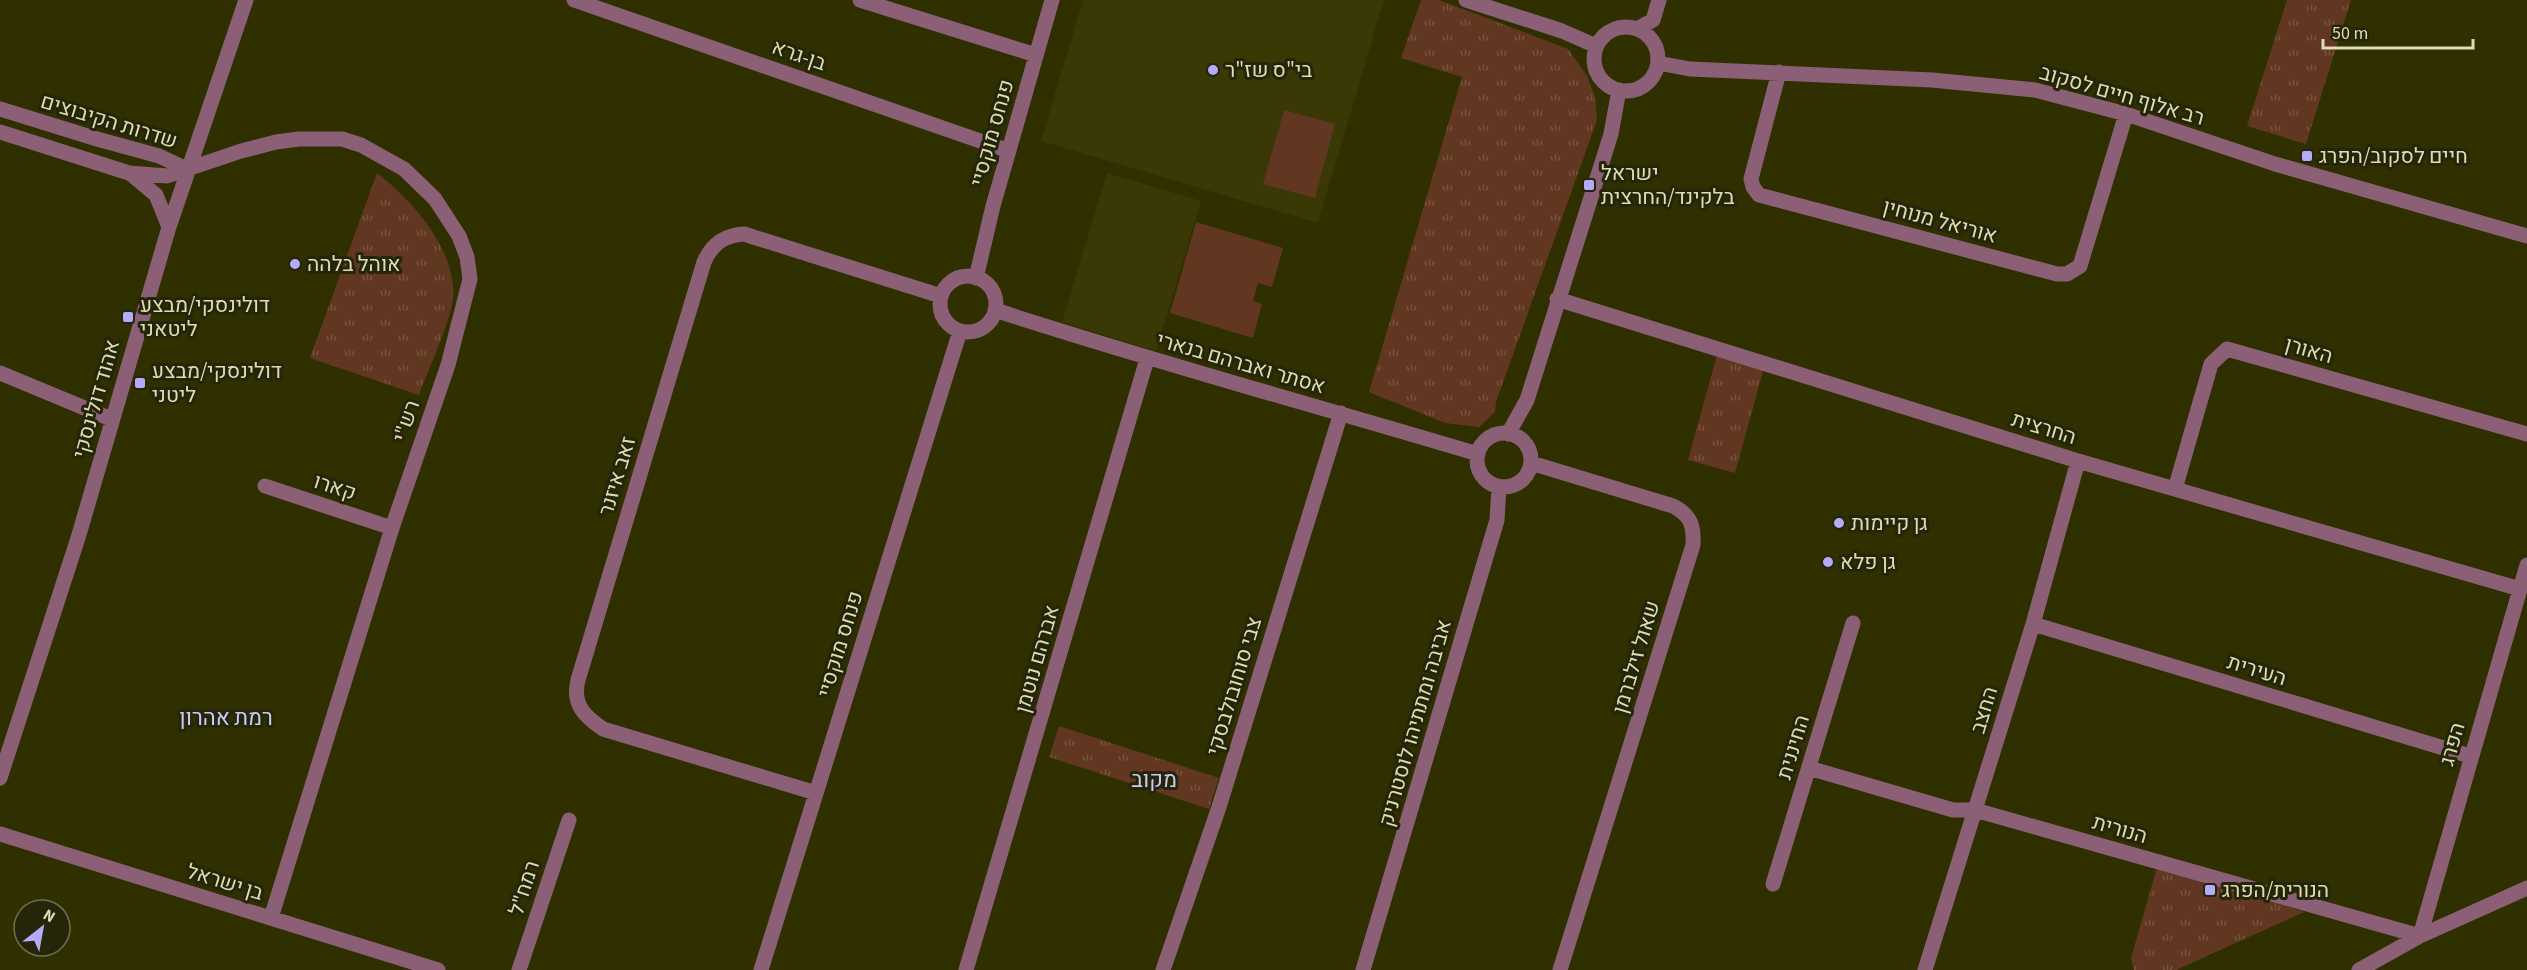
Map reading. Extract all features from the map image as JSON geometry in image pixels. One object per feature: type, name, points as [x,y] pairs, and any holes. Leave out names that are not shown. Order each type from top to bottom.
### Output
[{"type":"street","name":"אהוד דולינסקי","points":[[0,777],[78,538],[169,227],[246,0]]},
{"type":"street","name":"בן-גרא","points":[[574,0],[1009,151]]},
{"type":"street","points":[[860,0],[1036,55]]},
{"type":"street","name":"פנחס מוקסיי","points":[[976,278],[1052,0]]},
{"type":"street","points":[[1466,0],[1562,31],[1596,46]]},
{"type":"street","points":[[1637,29],[1653,42],[1658,63],[1654,73],[1640,87],[1620,90],[1610,87],[1598,73],[1594,64],[1596,46],[1609,31],[1618,28],[1637,29],[1653,20],[1659,0]]},
{"type":"street","name":"רב אלוף חיים לסקוב","points":[[1658,63],[1690,69],[1993,85],[2068,97],[2276,164],[2527,236]]},
{"type":"street","name":"אוריאל מנוחין","points":[[1779,72],[1751,179],[1759,195],[2057,274],[2067,274],[2080,266],[2126,114]]},
{"type":"street","points":[[1508,434],[1527,400],[1557,299],[1611,134],[1620,90]]},
{"type":"street","name":"שדרות הקיבוצים","points":[[0,109],[97,140],[159,156],[189,170]]},
{"type":"street","name":"שדרות הקיבוצים","points":[[0,132],[129,172],[167,176],[189,170]]},
{"type":"street","name":"רש\"י","points":[[189,170],[241,151],[276,142],[300,139],[342,139],[361,145],[404,169],[435,199],[459,236],[467,257],[470,279],[465,308],[448,365],[392,528],[271,918]]},
{"type":"street","points":[[129,172],[156,195],[169,227]]},
{"type":"street","name":"זאב איזנר","points":[[816,793],[603,729],[580,711],[575,691],[704,262],[712,247],[726,237],[744,234],[941,296]]},
{"type":"street","points":[[966,276],[976,278],[990,287],[995,296],[995,310],[985,326],[970,332],[960,331],[948,323],[942,314],[941,296],[946,286],[955,279],[966,276]]},
{"type":"street","name":"החרצית","points":[[1557,299],[2078,460],[2520,589]]},
{"type":"street","name":"אסתר ואברהם בנארי","points":[[995,310],[1147,359],[1478,454]]},
{"type":"street","name":"פנחס מוקסיי","points":[[761,970],[960,331]]},
{"type":"street","name":"האורן","points":[[2175,489],[2211,364],[2227,349],[2527,434]]},
{"type":"street","name":"אברהם נוטמן","points":[[966,970],[1147,359]]},
{"type":"street","points":[[0,373],[111,419]]},
{"type":"street","name":"צבי סוחובולבסקי","points":[[1163,970],[1222,796],[1341,413]]},
{"type":"street","points":[[1508,434],[1522,441],[1527,447],[1530,463],[1528,472],[1516,484],[1499,487],[1484,478],[1479,471],[1478,454],[1481,447],[1492,436],[1508,434]]},
{"type":"street","name":"החצב","points":[[1925,970],[2033,624],[2078,460]]},
{"type":"street","name":"שאול זילברמן","points":[[1530,463],[1673,506],[1684,511],[1694,534],[1693,545],[1560,970]]},
{"type":"street","name":"קארו","points":[[265,486],[392,528]]},
{"type":"street","name":"אביבה ומתתיהו לוסטרניק","points":[[1363,970],[1497,520],[1499,487]]},
{"type":"street","name":"הפרג","points":[[2420,936],[2470,756],[2527,565]]},
{"type":"street","name":"החיננית","points":[[1773,885],[1853,623]]},
{"type":"street","name":"העירית","points":[[2033,624],[2470,756]]},
{"type":"street","name":"הנורית","points":[[1809,768],[1953,810],[1975,810],[2420,936]]},
{"type":"street","name":"רמח\"ל","points":[[519,970],[569,820]]},
{"type":"street","name":"בן ישראל","points":[[0,834],[438,970]]},
{"type":"street","points":[[2359,970],[2420,936],[2527,888]]},
{"type":"shaded area","name":"בי\"ס שז\"ר","points":[[1083,0],[1384,0],[1318,223],[1041,141]]},
{"type":"shaded area","points":[[1107,173],[1201,201],[1156,351],[1062,322]]},
{"type":"green space","points":[[1421,0],[1439,0],[1568,49],[1587,76],[1595,97],[1597,120],[1496,402],[1495,412],[1479,427],[1445,423],[1369,392],[1462,77],[1401,58]]},
{"type":"green space","points":[[2287,0],[2351,0],[2306,144],[2247,126]]},
{"type":"green space","points":[[1284,110],[1335,124],[1315,198],[1263,184]]},
{"type":"green space","points":[[377,173],[404,197],[430,228],[448,262],[452,281],[453,299],[448,321],[419,395],[310,358]]},
{"type":"green space","points":[[1196,222],[1283,248],[1272,287],[1258,283],[1253,301],[1262,304],[1253,338],[1170,313]]},
{"type":"green space","points":[[1717,355],[1764,368],[1735,473],[1688,460]]},
{"type":"green space","points":[[1059,726],[1219,778],[1209,809],[1049,757]]},
{"type":"green space","points":[[2158,864],[2304,912],[2176,970],[2134,970],[2131,958]]},
{"type":"place","name":"בי\"ס שז\"ר","points":[[1213,70]]},
{"type":"place","name":"חיים לסקוב/הפרג","points":[[2307,156]]},
{"type":"place","name":"ישראל בלקינד/החרצית","points":[[1589,185]]},
{"type":"place","name":"אוהל בלהה","points":[[295,264]]},
{"type":"place","name":"דולינסקי/מבצע ליטאני","points":[[128,317]]},
{"type":"place","name":"דולינסקי/מבצע ליטני","points":[[140,383]]},
{"type":"place","name":"גן קיימות","points":[[1839,523]]},
{"type":"place","name":"גן פלא","points":[[1828,562]]},
{"type":"place","name":"הנורית/הפרג","points":[[2210,890]]},
{"type":"district","name":"רמת אהרון","points":[[226,717]]},
{"type":"district","name":"מקוב","points":[[1154,779]]}]
